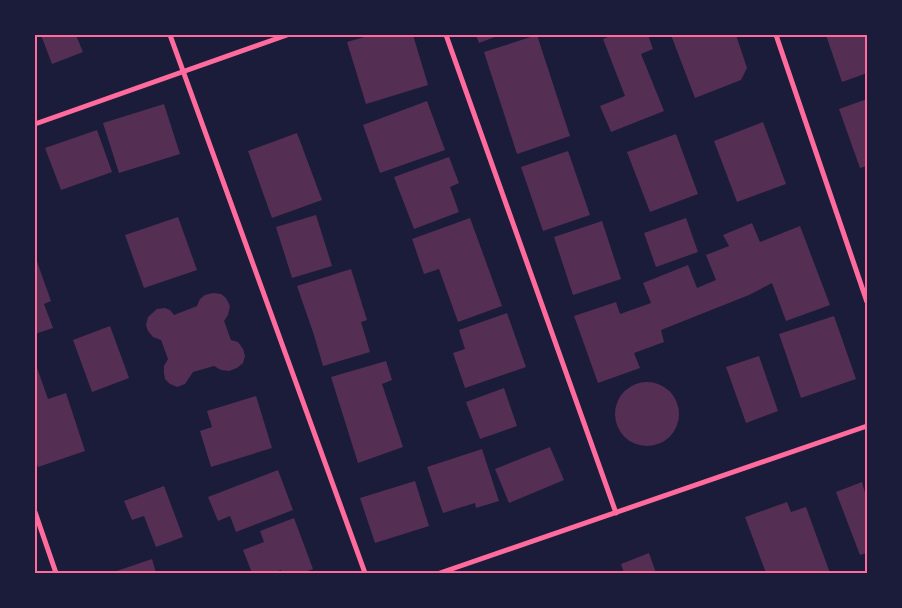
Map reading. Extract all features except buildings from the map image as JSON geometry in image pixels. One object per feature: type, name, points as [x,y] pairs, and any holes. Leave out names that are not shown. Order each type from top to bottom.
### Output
[{"type":"street","points":[[170,35],[365,573]]},
{"type":"street","points":[[35,124],[184,73],[287,35]]},
{"type":"street","points":[[446,35],[616,513]]},
{"type":"street","points":[[776,35],[867,302]]},
{"type":"street","points":[[440,573],[867,426]]},
{"type":"street","points":[[35,512],[56,573]]}]
